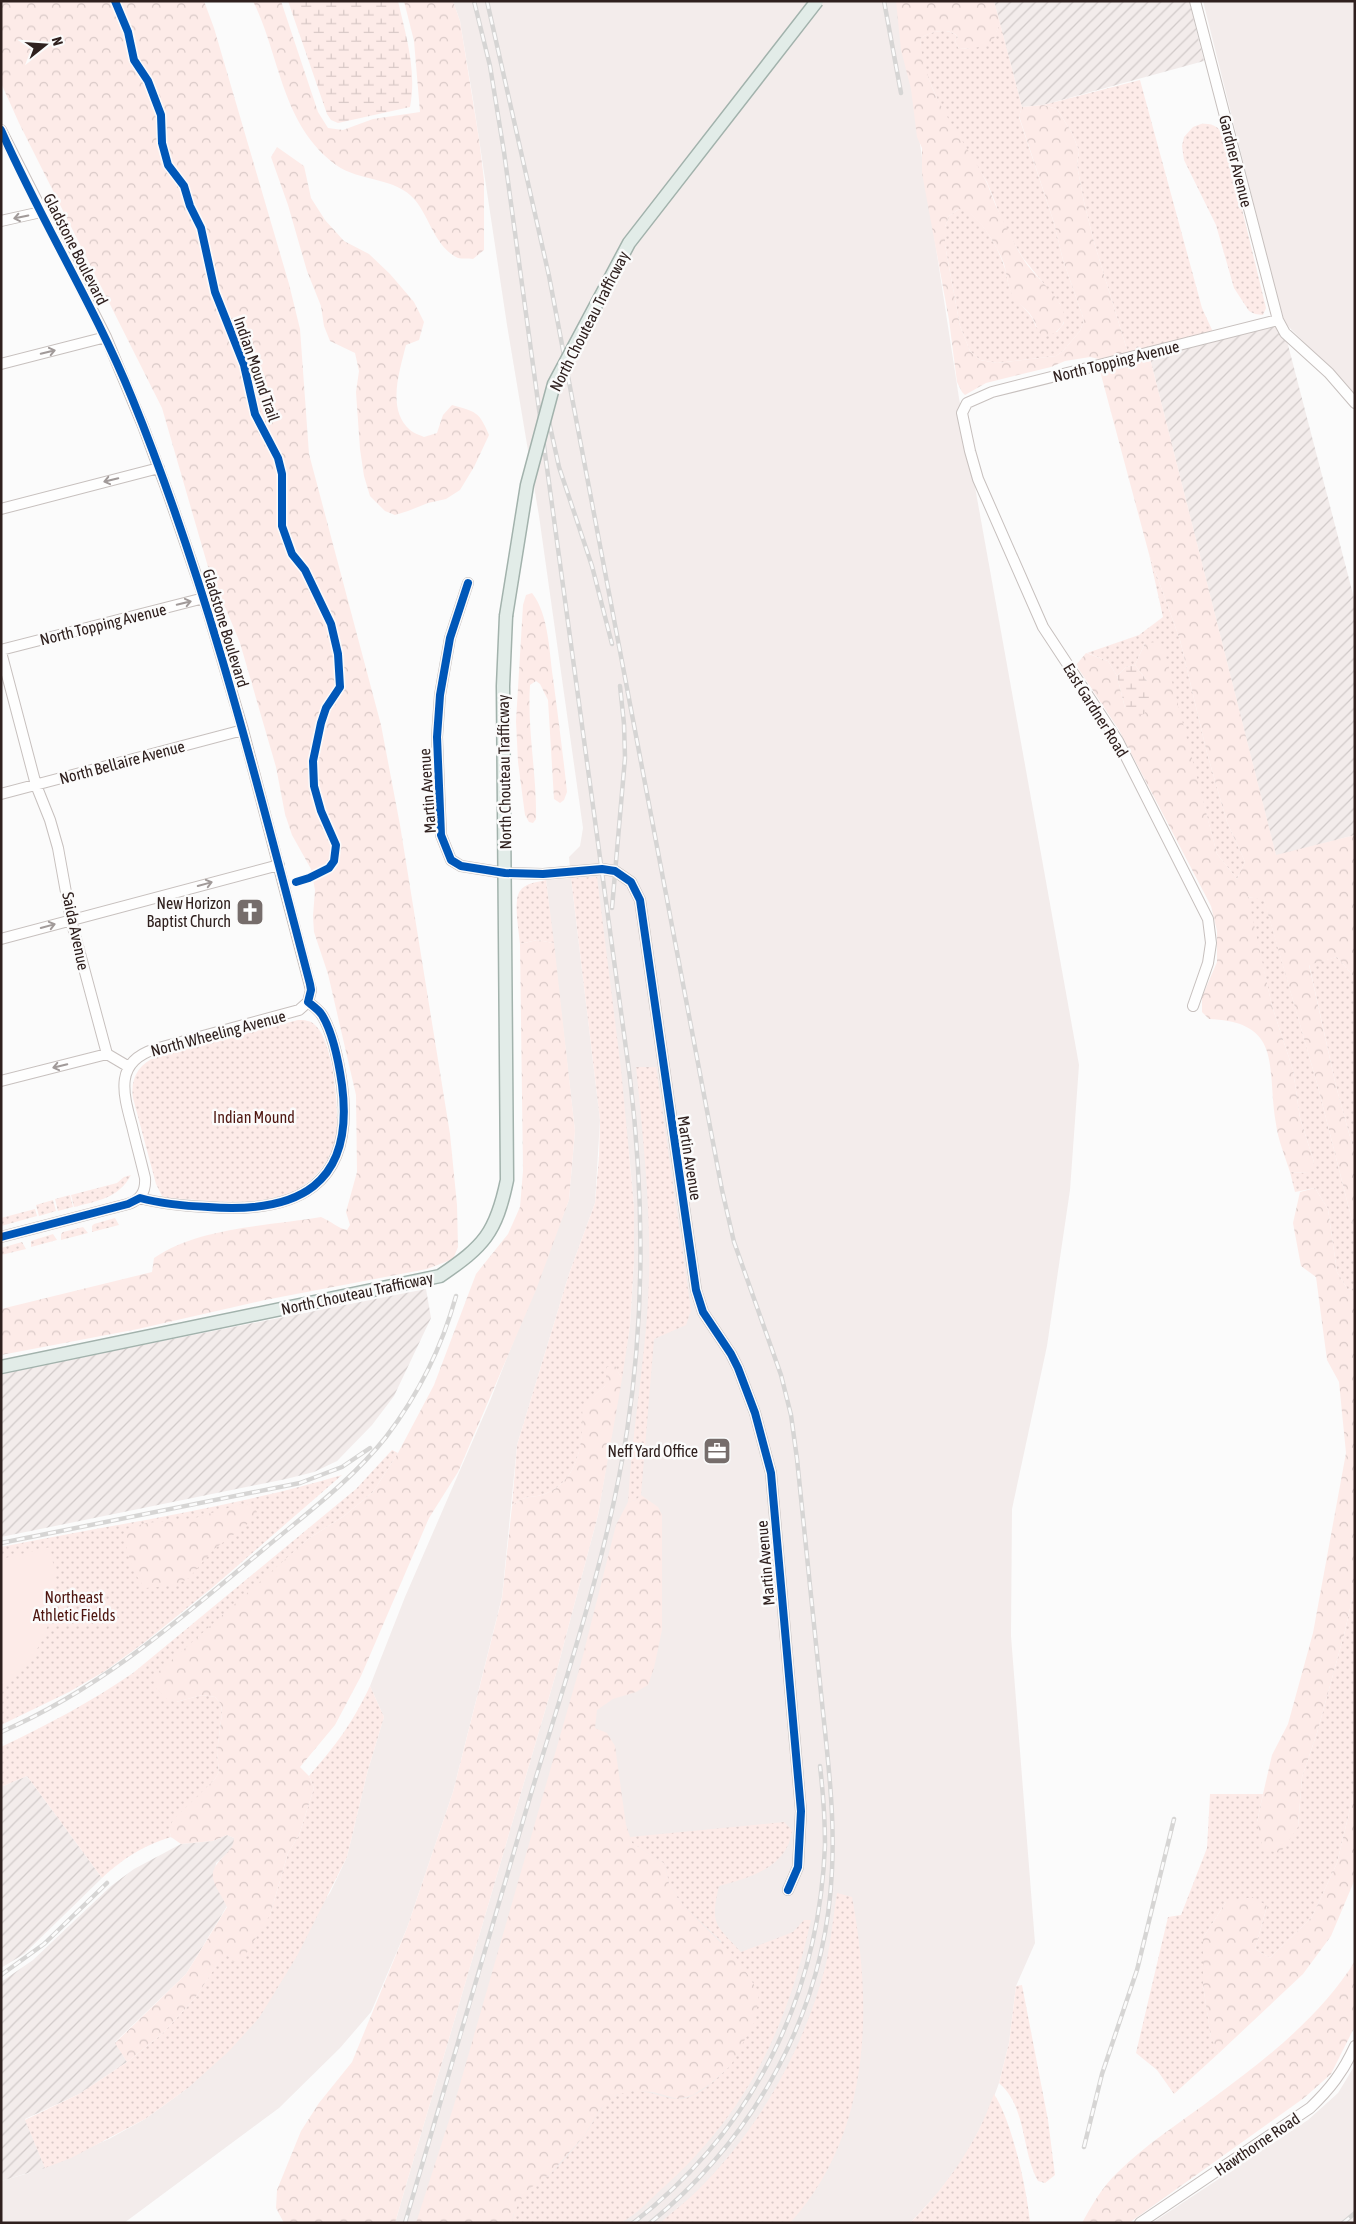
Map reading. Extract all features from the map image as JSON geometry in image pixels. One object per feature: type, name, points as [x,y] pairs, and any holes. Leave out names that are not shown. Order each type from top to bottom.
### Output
[{"type":"main road","name":"North Chouteau Trafficway","points":[[1,1367],[440,1276],[468,1257],[488,1235],[500,1210],[506,1180],[503,686],[506,616],[527,485],[554,384],[628,243],[817,1]]},
{"type":"street","name":"Gardner Avenue","points":[[1195,1],[1278,320]]},
{"type":"street","name":"Gladstone Boulevard","points":[[1,130],[106,337],[159,468],[204,598],[243,730],[310,984],[311,996],[308,1002]]},
{"type":"street","points":[[1,221],[41,212]]},
{"type":"street","points":[[1278,320],[1285,333],[1329,373],[1355,403]]},
{"type":"street","name":"North Topping Avenue","points":[[962,413],[967,404],[992,392],[1278,320]]},
{"type":"street","points":[[1,364],[106,337]]},
{"type":"street","name":"East Gardner Road","points":[[962,413],[978,479],[1043,627],[1118,741],[1208,919],[1211,944],[1208,963],[1192,1006]]},
{"type":"street","points":[[1,509],[159,468]]},
{"type":"street","name":"Martin Avenue","points":[[468,583],[450,638],[440,695],[437,737],[441,835],[451,860],[461,866],[505,873],[543,874],[614,871],[631,882],[640,900],[696,1290],[703,1312],[738,1368],[755,1413],[771,1473],[801,1811],[798,1866],[788,1890]]},
{"type":"street","name":"North Topping Avenue","points":[[1,651],[204,598]]},
{"type":"street","name":"Saida Avenue","points":[[1,651],[36,785],[50,820],[58,848],[70,920],[107,1054]]},
{"type":"street","name":"North Bellaire Avenue","points":[[1,794],[243,730]]},
{"type":"street","points":[[1,939],[279,865]]},
{"type":"street","points":[[140,1198],[162,1204],[221,1208],[270,1206],[295,1198],[315,1186],[331,1167],[338,1154],[344,1117],[340,1070],[322,1014],[308,1002]]},
{"type":"street","name":"North Wheeling Avenue","points":[[129,1067],[140,1055],[147,1052],[294,1012],[300,1010],[308,1002]]},
{"type":"street","points":[[1,1082],[107,1054],[129,1067],[123,1090],[146,1185],[140,1198],[128,1204],[1,1237]]},
{"type":"street","name":"Hawthorne Road","points":[[1140,2223],[1310,2108],[1331,2088],[1348,2062],[1355,2046]]},
{"type":"shaded area","points":[[453,1],[898,1],[959,398],[1079,1065],[1070,1190],[1047,1346],[1012,1509],[1011,1636],[1035,1943],[1016,1986],[1009,2043],[999,2083],[988,2113],[962,2162],[937,2194],[910,2223],[395,2223],[557,1670],[598,1515],[630,1326],[634,1262],[634,1206],[629,1153],[571,878],[569,857],[580,846],[583,828],[539,516],[460,21]]},
{"type":"shaded area","points":[[994,1],[1189,1],[1204,61],[1043,105],[1022,107]]},
{"type":"shaded area","points":[[1203,1],[1355,1],[1355,394],[1285,323]]},
{"type":"shaded area","points":[[1277,326],[1287,341],[1355,602],[1355,835],[1276,856],[1150,358]]},
{"type":"shaded area","points":[[571,878],[600,1120],[595,1203],[569,1274],[517,1445],[502,1597],[453,1792],[407,1928],[371,2012],[340,2048],[279,2108],[124,2223],[1,2223],[1,2181],[29,2173],[109,2139],[145,2119],[188,2088],[330,1893],[347,1857],[368,1770],[384,1717],[370,1686],[405,1597],[490,1401],[569,1200],[575,1131],[546,880]]},
{"type":"shaded area","points":[[426,1289],[431,1318],[394,1396],[372,1425],[337,1461],[314,1472],[286,1479],[1,1537],[1,1373]]},
{"type":"shaded area","points":[[27,1776],[102,1878],[24,1954],[1,1968],[1,1787]]},
{"type":"shaded area","points":[[227,1835],[234,1838],[234,1843],[228,1853],[216,1863],[214,1880],[227,1906],[186,1974],[115,2042],[127,2062],[79,2094],[25,2119],[45,2168],[1,2181],[1,1982],[33,1960],[111,1886],[134,1869],[181,1844],[213,1841]]},
{"type":"shaded area","points":[[1355,2065],[1355,2223],[1152,2223],[1308,2120],[1338,2093]]},
{"type":"green space","points":[[1,1],[204,1],[214,28],[289,284],[300,329],[309,454],[381,725],[400,825],[450,1134],[457,1205],[458,1247],[453,1259],[427,1269],[265,1300],[138,1329],[1,1355],[1,1309],[152,1272],[154,1258],[191,1240],[234,1229],[321,1217],[347,1230],[350,1225],[346,1212],[357,1172],[356,1095],[328,974],[314,932],[315,890],[311,869],[292,835],[285,814],[276,767],[240,643],[226,609],[215,591],[162,408],[19,123],[1,83]]},
{"type":"green space","points":[[253,1],[281,1],[318,112],[328,128],[343,130],[373,119],[420,112],[414,41],[404,1],[453,1],[460,21],[479,139],[484,180],[484,250],[473,259],[458,258],[450,253],[438,240],[420,207],[407,193],[388,183],[346,170],[336,165],[318,149],[304,130],[293,110]]},
{"type":"green space","points":[[288,1],[398,1],[411,67],[412,94],[410,107],[338,123],[331,120],[327,114]]},
{"type":"green space","points":[[896,1],[994,1],[1000,23],[993,41],[975,48],[959,49],[955,41],[958,37],[955,34],[945,31],[934,32],[920,39],[923,60],[936,97],[986,181],[1016,247],[1028,266],[1058,300],[1064,314],[1064,322],[1056,332],[1044,337],[1041,335],[1030,314],[1012,294],[1004,264],[986,231],[973,216],[959,209],[949,216],[945,227],[945,245],[960,326],[970,351],[980,360],[997,363],[1056,356],[1063,351],[1080,331],[1084,320],[1063,260],[1054,223],[1019,116],[1022,107],[1043,105],[1057,109],[1072,133],[1079,151],[1077,165],[1084,202],[1094,242],[1128,353],[1099,359],[1090,357],[1065,361],[1051,367],[986,383],[965,395],[962,392],[957,382],[949,320],[922,173],[922,148],[917,137],[911,89],[901,50]]},
{"type":"green space","points":[[1000,23],[1022,107],[1019,117],[1054,223],[1063,260],[1084,320],[1080,331],[1063,351],[1056,356],[997,363],[980,360],[970,351],[960,326],[945,245],[945,227],[949,216],[959,209],[964,209],[983,226],[1001,259],[1013,294],[1031,316],[1036,327],[1057,332],[1064,323],[1060,304],[1023,258],[1005,228],[987,182],[943,112],[922,64],[920,39],[934,32],[945,31],[958,37],[955,41],[959,49],[974,47],[983,44],[991,38],[996,33]]},
{"type":"green space","points":[[1140,80],[1202,308],[1213,332],[1128,353],[1094,242],[1084,202],[1077,165],[1079,151],[1072,133],[1057,109],[1043,105]]},
{"type":"green space","points":[[1209,124],[1216,127],[1221,131],[1225,139],[1266,308],[1263,315],[1249,311],[1234,288],[1216,225],[1184,160],[1182,146],[1184,137],[1193,127]]},
{"type":"green space","points":[[277,147],[304,166],[311,198],[325,220],[344,241],[369,254],[390,274],[414,302],[424,322],[419,340],[406,345],[398,377],[398,411],[403,421],[411,431],[424,437],[437,433],[443,415],[452,405],[472,411],[486,427],[489,435],[474,467],[460,490],[446,499],[428,503],[395,515],[385,511],[370,496],[364,476],[360,449],[356,392],[359,371],[355,353],[330,341],[324,326],[321,306],[307,271],[288,205],[271,157]]},
{"type":"green space","points":[[1150,358],[1276,855],[1355,835],[1355,978],[1337,957],[1309,965],[1336,1086],[1355,1155],[1355,1232],[1318,1087],[1264,900],[1248,897],[1272,1006],[1293,1070],[1300,1118],[1314,1162],[1309,1173],[1290,1172],[1277,1130],[1270,1067],[1267,1052],[1261,1039],[1250,1029],[1233,1022],[1209,1019],[1202,1012],[1202,997],[1217,962],[1217,931],[1211,906],[1119,730],[1076,665],[1086,653],[1108,661],[1117,676],[1125,708],[1147,681],[1135,665],[1145,643],[1158,642],[1164,651],[1217,854],[1237,879],[1245,862],[1227,822],[1207,753],[1180,640],[1149,554],[1100,371]]},
{"type":"green space","points":[[1149,554],[1180,640],[1207,753],[1227,822],[1245,862],[1237,879],[1217,854],[1201,794],[1145,643],[1135,665],[1126,667],[1117,676],[1108,661],[1087,653],[1139,635],[1163,617]]},
{"type":"green space","points":[[532,593],[538,602],[545,622],[567,792],[564,800],[560,803],[554,799],[548,700],[540,684],[536,681],[530,685],[529,702],[536,802],[536,819],[533,823],[529,822],[525,815],[518,762],[516,721],[523,605],[526,595]]},
{"type":"green space","points":[[1135,665],[1147,681],[1152,703],[1144,714],[1134,717],[1125,708],[1117,676],[1126,667]]},
{"type":"green space","points":[[597,877],[621,1069],[634,1206],[634,1262],[630,1326],[622,1379],[615,1367],[605,1386],[583,1406],[581,1444],[578,1456],[567,1478],[558,1487],[547,1493],[522,1499],[512,1506],[517,1445],[569,1274],[595,1203],[600,1120],[571,878]]},
{"type":"green space","points":[[546,880],[554,943],[537,940],[520,944],[517,909],[518,895],[525,886]]},
{"type":"green space","points":[[1247,897],[1264,899],[1318,1087],[1355,1232],[1355,1288],[1348,1290],[1337,1272],[1328,1209],[1315,1188],[1295,1192],[1290,1172],[1308,1173],[1314,1162],[1300,1118],[1293,1070],[1272,1006]]},
{"type":"green space","points":[[537,940],[554,943],[575,1131],[569,1200],[536,1290],[458,1472],[429,1518],[361,1676],[335,1725],[300,1767],[309,1776],[314,1788],[299,1835],[288,1853],[270,1915],[246,1954],[234,1962],[225,1953],[195,1998],[162,2034],[127,2062],[115,2043],[186,1974],[227,1907],[215,1885],[213,1875],[217,1864],[230,1850],[234,1838],[227,1835],[213,1841],[181,1844],[171,1837],[169,1829],[173,1820],[215,1779],[219,1772],[217,1752],[222,1713],[221,1704],[215,1697],[202,1695],[176,1702],[168,1700],[156,1688],[156,1674],[308,1539],[344,1516],[373,1492],[398,1453],[434,1385],[476,1274],[508,1234],[520,1207],[523,1171],[520,944]]},
{"type":"green space","points":[[1337,957],[1355,978],[1355,1155],[1336,1086],[1309,964]]},
{"type":"green space","name":"Indian Mound","points":[[298,1020],[311,1022],[322,1034],[327,1047],[334,1080],[337,1131],[328,1159],[318,1173],[296,1190],[274,1198],[228,1202],[167,1198],[162,1196],[156,1184],[133,1098],[134,1078],[140,1068],[156,1057]]},
{"type":"green space","points":[[636,1067],[656,1067],[691,1310],[686,1325],[654,1339],[641,1495],[636,1500],[628,1502],[648,1307],[649,1279],[648,1199]]},
{"type":"green space","points":[[131,1175],[126,1183],[114,1194],[74,1207],[71,1195],[117,1183],[124,1177]]},
{"type":"green space","points":[[1315,1188],[1328,1209],[1337,1272],[1348,1290],[1355,1288],[1355,1585],[1345,1631],[1317,1733],[1302,1777],[1298,1827],[1280,1853],[1263,1849],[1257,1822],[1272,1755],[1288,1724],[1313,1633],[1346,1453],[1339,1382],[1327,1360],[1316,1277],[1301,1266],[1293,1223],[1300,1192]]},
{"type":"green space","points":[[70,1195],[73,1207],[58,1211],[55,1199]]},
{"type":"green space","points":[[53,1200],[56,1211],[39,1216],[36,1205]]},
{"type":"green space","points":[[35,1209],[37,1216],[1,1226],[1,1218]]},
{"type":"green space","points":[[115,1218],[119,1225],[92,1232],[94,1224]]},
{"type":"green space","points":[[83,1227],[88,1233],[61,1240],[63,1232]]},
{"type":"green space","points":[[53,1234],[57,1240],[31,1247],[31,1241]]},
{"type":"green space","points":[[22,1242],[26,1249],[1,1255],[1,1248]]},
{"type":"green space","points":[[615,1366],[622,1379],[598,1515],[557,1670],[395,2223],[284,2223],[276,2208],[277,2190],[301,2131],[319,2103],[352,2062],[407,1928],[453,1792],[502,1598],[512,1506],[522,1499],[547,1493],[558,1487],[567,1478],[578,1456],[581,1444],[582,1406],[605,1386],[607,1367]]},
{"type":"green space","points":[[392,1450],[398,1453],[373,1492],[344,1516],[308,1539],[261,1582],[176,1702],[202,1695],[215,1697],[221,1704],[222,1713],[217,1752],[219,1772],[215,1779],[169,1829],[171,1837],[151,1844],[134,1853],[102,1878],[27,1776],[1,1787],[1,1747],[68,1713],[133,1673],[356,1489]]},
{"type":"green space","name":"Northeast Athletic Fields","points":[[342,1475],[213,1587],[145,1642],[105,1671],[69,1692],[1,1725],[1,1547],[173,1515],[258,1497]]},
{"type":"green space","points":[[641,1495],[658,1507],[662,1515],[662,1630],[654,1668],[648,1685],[636,1692],[613,1699],[597,1710],[595,1728],[607,1733],[615,1746],[626,1825],[632,1843],[665,1864],[669,1884],[683,1905],[740,1962],[759,1993],[755,2021],[731,2065],[710,2084],[693,2095],[678,2099],[653,2092],[632,2091],[616,2095],[601,2108],[584,2136],[550,2174],[525,2192],[513,2215],[512,2223],[416,2223],[454,2105],[581,1663],[616,1525],[628,1502],[636,1500]]},
{"type":"green space","points":[[241,1504],[253,1505],[257,1512],[254,1519],[213,1550],[189,1578],[176,1585],[146,1588],[141,1582],[131,1563],[123,1535],[126,1529],[146,1523],[195,1518]]},
{"type":"green space","points":[[50,1547],[54,1566],[54,1586],[53,1606],[48,1625],[41,1643],[30,1660],[1,1687],[1,1559]]},
{"type":"green space","points":[[1355,1585],[1355,1788],[1337,1863],[1312,1917],[1270,1958],[1255,1949],[1267,1906],[1226,1902],[1203,1938],[1203,1985],[1211,2037],[1219,2053],[1174,2094],[1157,2070],[1136,2053],[1168,1917],[1181,1915],[1207,1848],[1210,1794],[1263,1794],[1257,1822],[1298,1827],[1302,1777],[1317,1733],[1345,1631]]},
{"type":"green space","points":[[370,1686],[384,1717],[368,1770],[347,1857],[297,1956],[259,2018],[229,2051],[188,2088],[145,2119],[71,2158],[45,2168],[25,2120],[79,2094],[127,2062],[162,2034],[195,1998],[225,1952],[270,1915],[288,1853],[299,1835],[314,1788],[309,1776],[343,1734]]},
{"type":"green space","points":[[1355,1788],[1355,1879],[1331,1936],[1303,1974],[1219,2053],[1211,2038],[1203,1985],[1203,1938],[1226,1902],[1253,1897],[1267,1906],[1255,1949],[1270,1958],[1312,1917],[1337,1863]]},
{"type":"green space","points":[[784,1822],[792,1830],[789,1843],[783,1853],[775,1862],[755,1875],[719,1886],[716,1899],[715,1917],[717,1923],[720,1929],[741,1952],[793,1932],[804,1920],[811,1920],[790,1996],[776,2032],[742,2097],[695,2157],[628,2219],[615,2223],[512,2223],[517,2206],[525,2191],[550,2174],[563,2161],[584,2136],[602,2108],[611,2098],[625,2092],[641,2091],[670,2098],[685,2098],[707,2087],[731,2065],[721,1941],[683,1905],[669,1884],[665,1864],[632,1843],[630,1837]]},
{"type":"green space","points":[[837,1893],[852,1897],[863,1983],[863,2026],[859,2069],[851,2110],[837,2150],[817,2188],[790,2223],[660,2223],[720,2167],[740,2142],[776,2088],[791,2059],[816,1999],[827,1959]]},
{"type":"green space","points":[[1355,1961],[1355,2026],[1331,2074],[1304,2098],[1129,2223],[1082,2223],[1102,2190],[1128,2162],[1233,2083],[1291,2036],[1326,2000]]},
{"type":"green space","points":[[1022,1985],[1048,2120],[1055,2175],[1045,2183],[1038,2181],[1033,2169],[1015,2104],[999,2083],[1009,2043],[1016,1986]]},
{"type":"green space","points":[[994,2094],[1001,2106],[1013,2138],[1026,2193],[1030,2223],[910,2223],[924,2209],[960,2163],[979,2130]]},
{"type":"railway","points":[[405,2223],[530,1797],[572,1661],[609,1524],[627,1431],[633,1387],[640,1299],[638,1166],[630,1078],[504,152],[490,66],[474,1]]},
{"type":"railway","points":[[487,1],[549,276],[722,1190],[734,1242],[781,1375],[791,1415],[830,1781],[833,1848],[827,1922],[816,1972],[800,2020],[779,2066],[753,2110],[723,2151],[688,2189],[650,2223]]},
{"type":"railway","points":[[884,1],[901,93]]},
{"type":"railway","points":[[546,408],[559,467],[592,566],[612,644]]},
{"type":"railway","points":[[612,908],[625,758],[620,686]]},
{"type":"railway","points":[[1,1732],[73,1695],[139,1650],[202,1601],[344,1482],[386,1437],[419,1387],[444,1334],[456,1296]]},
{"type":"railway","points":[[1,1543],[300,1483],[342,1467],[370,1448]]},
{"type":"railway","points":[[633,2223],[675,2186],[713,2146],[745,2103],[772,2056],[793,2007],[809,1955],[820,1901],[825,1845],[824,1805],[820,1766]]},
{"type":"railway","points":[[1084,2147],[1102,2074],[1137,1970],[1174,1819]]},
{"type":"railway","points":[[1,1975],[44,1944],[107,1883]]},
{"type":"railway","points":[[1343,2223],[1355,2213]]},
{"type":"cycle path","name":"Indian Mound Trail","points":[[115,1],[128,32],[134,60],[148,81],[161,115],[162,143],[168,165],[184,186],[190,206],[201,228],[215,292],[244,365],[255,414],[278,458],[282,474],[282,526],[292,554],[305,570],[331,624],[338,654],[340,687],[326,708],[313,761],[314,786],[321,811],[336,845],[334,861],[329,868],[296,882]]},
{"type":"cycle path","points":[[1,130],[117,364],[160,469],[185,541],[230,688],[271,835],[310,984],[311,990],[308,1002],[322,1015],[335,1049],[342,1085],[344,1119],[339,1147],[329,1169],[314,1186],[293,1198],[269,1205],[240,1208],[182,1205],[140,1198],[128,1204],[1,1237]]},
{"type":"cycle path","points":[[468,583],[450,638],[440,695],[437,737],[441,835],[451,860],[461,866],[505,873],[543,874],[602,869],[615,871],[631,882],[640,900],[696,1290],[703,1312],[738,1368],[755,1413],[771,1473],[801,1811],[798,1867],[788,1890]]},
{"type":"place","name":"New Horizon Baptist Church","points":[[250,912]]},
{"type":"place","name":"Neff Yard Office","points":[[717,1451]]}]
